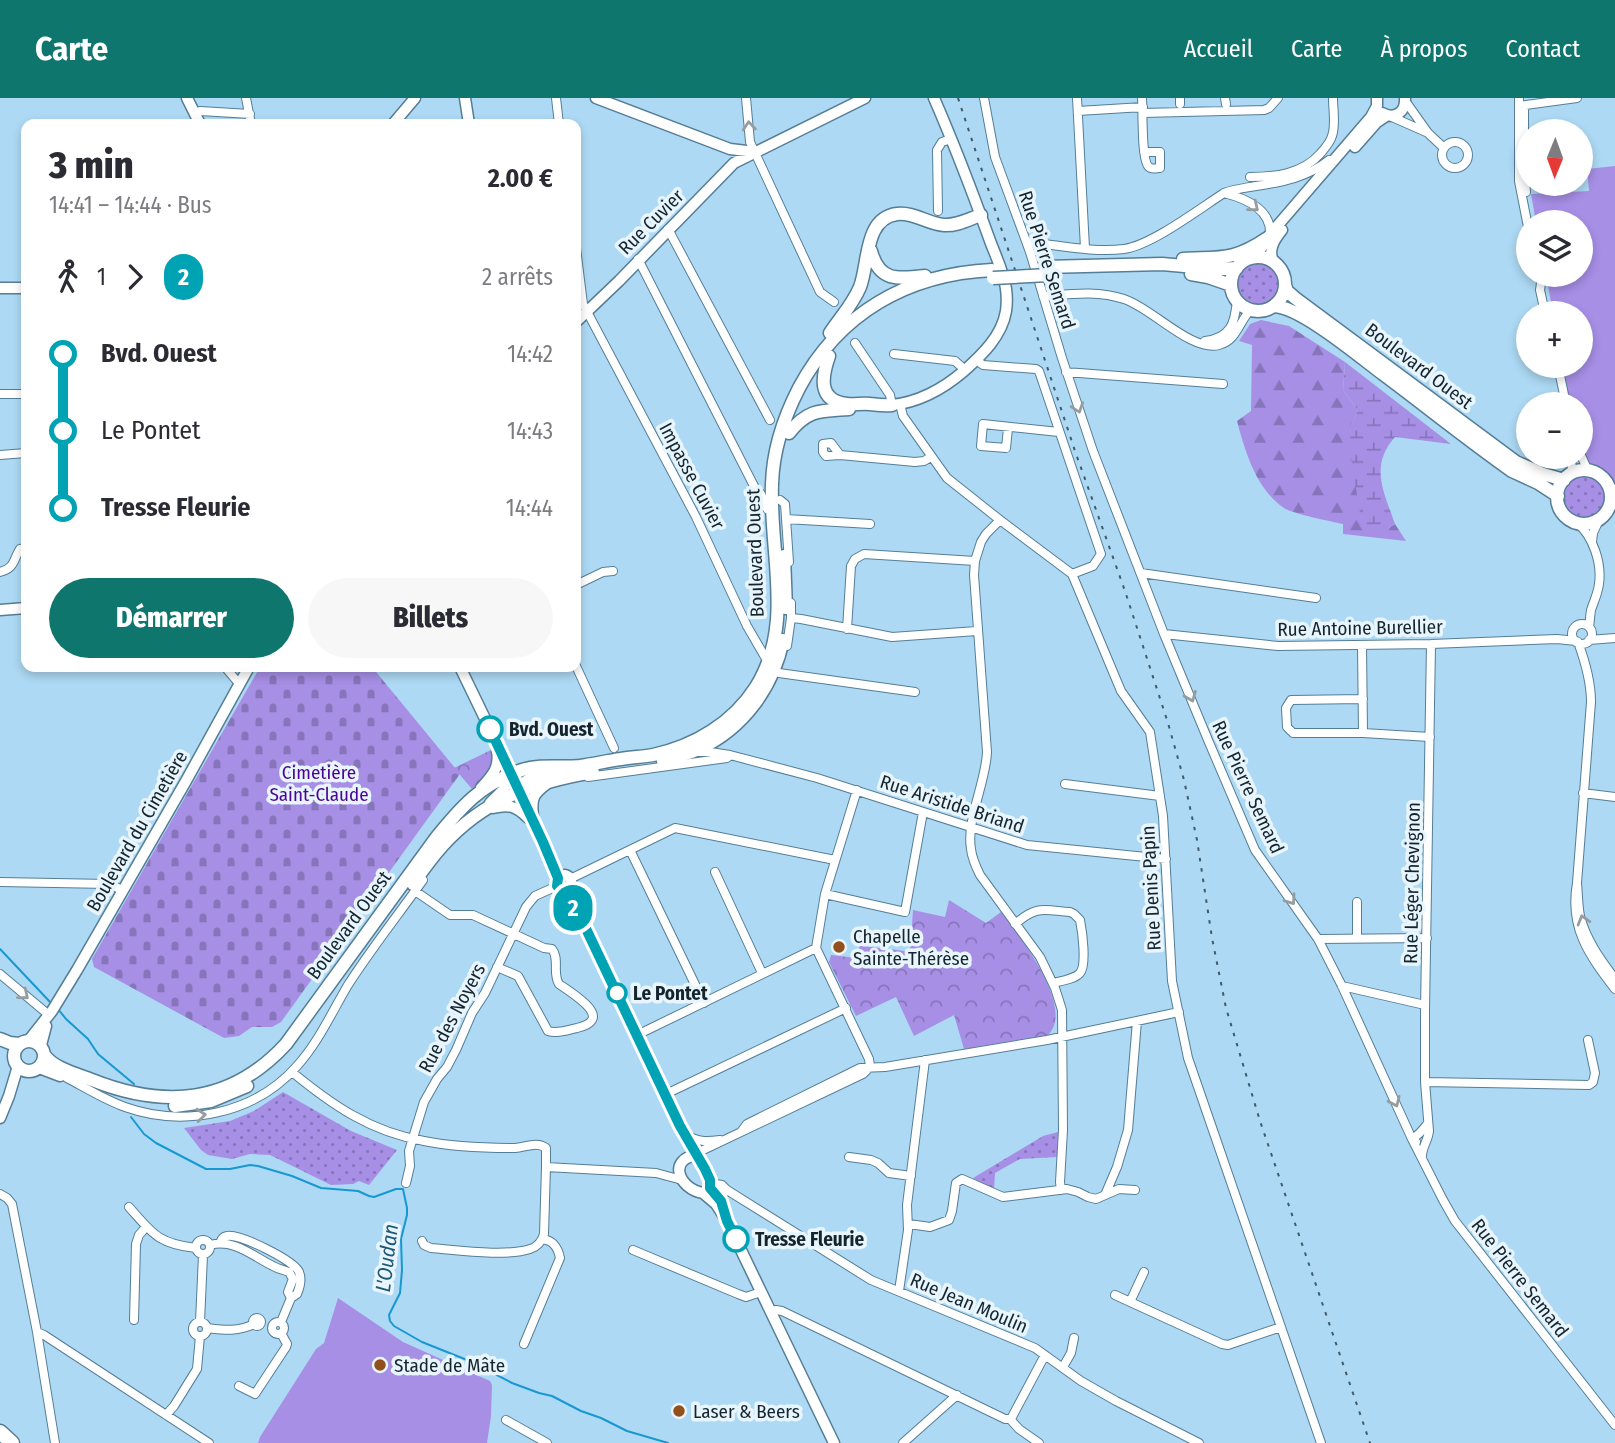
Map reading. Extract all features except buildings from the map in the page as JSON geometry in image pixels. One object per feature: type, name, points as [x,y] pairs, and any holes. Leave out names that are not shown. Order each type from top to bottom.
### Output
[{"type":"highway","points":[[0,1432],[12,1443]]},
{"type":"main road","points":[[806,376],[809,362],[859,289],[866,269],[870,236],[875,228],[890,216],[898,214],[945,225],[981,215]]},
{"type":"main road","points":[[1085,266],[1226,257],[1245,252],[1268,237]]},
{"type":"main road","points":[[869,244],[875,265],[894,278],[964,273]]},
{"type":"main road","points":[[1256,258],[1273,262],[1281,270],[1285,285],[1281,299],[1274,306],[1261,311],[1246,308],[1237,300],[1231,285],[1237,268],[1245,261],[1256,258]]},
{"type":"main road","name":"Boulevard Ouest","points":[[1046,271],[1085,266],[1162,264],[1237,268]]},
{"type":"main road","name":"Boulevard Ouest","points":[[709,743],[716,729],[740,709],[767,667],[775,642],[778,618],[772,486],[776,449],[806,376],[843,328],[880,301],[920,283],[964,273],[1157,270],[1194,274],[1231,285]]},
{"type":"main road","name":"Boulevard Ouest","points":[[72,1075],[135,1095],[164,1098],[201,1095],[243,1079],[262,1068],[286,1044],[436,838],[476,793],[496,781],[548,781],[697,756],[709,743],[732,728],[756,704],[771,677],[785,631],[780,500],[783,451],[794,406],[829,356],[859,325],[906,296],[993,274]]},
{"type":"main road","name":"Boulevard Ouest","points":[[1285,285],[1295,299],[1516,462],[1536,471],[1567,478]]},
{"type":"main road","name":"Boulevard Ouest","points":[[1274,306],[1289,309],[1306,319],[1512,471],[1558,496]]},
{"type":"main road","points":[[829,356],[823,380],[825,390],[832,399],[843,404],[877,406]]},
{"type":"main road","points":[[789,433],[802,418],[813,413],[896,405]]},
{"type":"main road","points":[[1588,471],[1598,474],[1612,485],[1610,491],[1613,503],[1599,520],[1588,524],[1577,523],[1563,513],[1558,496],[1561,485],[1567,478],[1575,472],[1588,471]]},
{"type":"main road","name":"Boulevard Ouest","points":[[29,1055],[113,1097],[135,1103],[160,1106],[192,1105],[239,1090],[270,1070],[295,1046],[442,846],[532,768],[576,766],[653,755],[709,743]]},
{"type":"main road","points":[[0,1038],[29,1055]]},
{"type":"main road","points":[[0,1047],[29,1055]]},
{"type":"street","points":[[187,98],[197,119]]},
{"type":"street","points":[[246,98],[250,119]]},
{"type":"street","points":[[397,119],[415,98]]},
{"type":"street","points":[[465,98],[468,119]]},
{"type":"street","points":[[556,98],[558,119]]},
{"type":"street","points":[[596,98],[730,149],[755,152]]},
{"type":"street","points":[[746,98],[751,142],[755,152],[820,292],[834,302]]},
{"type":"street","name":"Rue Cuvier","points":[[581,317],[734,163],[865,98]]},
{"type":"street","points":[[896,405],[939,390],[976,360],[999,331],[1007,301],[1003,274],[934,98]]},
{"type":"street","name":"Rue Pierre Semard","points":[[984,98],[995,157],[1027,242],[1093,451],[1164,634],[1255,849],[1318,939],[1412,1139],[1455,1221],[1615,1425]]},
{"type":"street","points":[[1077,98],[1085,248]]},
{"type":"street","points":[[1078,111],[1143,106],[1264,110],[1278,98]]},
{"type":"street","points":[[1250,177],[1294,172],[1316,158],[1332,138],[1333,98]]},
{"type":"street","points":[[1521,102],[1577,98]]},
{"type":"street","points":[[1273,262],[1270,251],[1279,233],[1377,122],[1389,116],[1396,116],[1403,110],[1406,100]]},
{"type":"street","points":[[1406,100],[1428,133],[1444,148]]},
{"type":"street","points":[[1377,102],[1380,112],[1428,133]]},
{"type":"street","points":[[1256,258],[1268,237],[1371,117],[1377,102]]},
{"type":"street","points":[[1521,102],[1524,169],[1529,210]]},
{"type":"street","points":[[1521,102],[1519,181],[1525,210]]},
{"type":"street","points":[[1143,106],[1144,152]]},
{"type":"street","points":[[197,119],[200,111],[250,114]]},
{"type":"street","points":[[938,211],[937,150],[942,142],[951,139]]},
{"type":"street","points":[[1027,242],[1103,251],[1127,249],[1152,240],[1233,189],[1283,182],[1315,170],[1348,144]]},
{"type":"street","points":[[1224,193],[1254,205],[1269,223],[1268,237]]},
{"type":"street","points":[[668,229],[770,420]]},
{"type":"street","points":[[638,259],[767,509]]},
{"type":"street","points":[[0,288],[21,288]]},
{"type":"street","name":"Impasse Cuvier","points":[[581,288],[583,304],[696,517],[747,626],[765,657]]},
{"type":"street","points":[[1043,296],[1096,293],[1120,298],[1138,304],[1196,342],[1214,345],[1226,342],[1236,333],[1244,316],[1251,310]]},
{"type":"street","points":[[1196,342],[1219,338],[1225,334],[1232,326],[1237,300]]},
{"type":"street","points":[[855,343],[947,478],[1072,574],[1093,566],[1101,554],[1039,371],[983,365],[976,360]]},
{"type":"street","points":[[894,354],[955,360],[965,370]]},
{"type":"street","points":[[1066,372],[1223,384]]},
{"type":"street","points":[[0,394],[21,394]]},
{"type":"street","points":[[740,709],[765,657],[773,619],[767,509],[768,463],[781,415],[794,406]]},
{"type":"street","points":[[1008,428],[1059,432]]},
{"type":"street","points":[[0,455],[21,453]]},
{"type":"street","points":[[840,455],[915,462],[931,457]]},
{"type":"street","points":[[1567,478],[1572,469]]},
{"type":"street","points":[[709,743],[725,740],[757,708],[779,673],[788,642],[791,618],[785,504],[780,500]]},
{"type":"street","points":[[786,519],[870,524]]},
{"type":"street","points":[[1000,520],[981,542],[975,561],[974,594],[987,751],[972,827],[971,849],[980,875],[1040,957],[1062,1010],[1061,1190]]},
{"type":"street","points":[[1592,542],[1599,520]]},
{"type":"street","points":[[1577,523],[1583,527],[1592,542],[1600,579],[1587,627],[1592,635],[1584,658]]},
{"type":"street","points":[[0,572],[13,565],[21,549]]},
{"type":"street","points":[[847,629],[851,566],[858,556],[864,554],[975,561]]},
{"type":"street","points":[[581,583],[603,572],[612,571]]},
{"type":"street","points":[[1141,573],[1316,598]]},
{"type":"street","name":"Rue Denis Papin","points":[[1072,574],[1121,691],[1150,732],[1163,816],[1172,981],[1188,1058],[1321,1443]]},
{"type":"street","points":[[0,610],[21,608]]},
{"type":"street","points":[[791,618],[892,637],[977,631]]},
{"type":"street","points":[[1603,638],[1587,627],[1576,626],[1573,632],[1584,658],[1591,692],[1574,900],[1581,935],[1597,965],[1615,989]]},
{"type":"street","name":"Rue Antoine Burellier","points":[[1557,639],[1573,632]]},
{"type":"street","name":"Rue Antoine Burellier","points":[[1164,634],[1278,646],[1362,646],[1557,639],[1577,642]]},
{"type":"street","points":[[1577,642],[1615,638]]},
{"type":"street","name":"Rue Léger Chevignon","points":[[1423,1159],[1422,1152],[1429,1139],[1425,1082],[1425,1005],[1431,644]]},
{"type":"street","points":[[1362,646],[1363,733]]},
{"type":"street","points":[[230,672],[240,683]]},
{"type":"street","name":"Boulevard du Cimetière","points":[[0,1118],[53,1010],[246,672]]},
{"type":"street","points":[[462,672],[564,882],[569,903],[579,914],[684,1133],[688,1160],[682,1180]]},
{"type":"street","points":[[578,672],[614,748],[622,759]]},
{"type":"street","points":[[779,673],[915,692]]},
{"type":"street","points":[[1363,699],[1291,700],[1286,708],[1287,727],[1293,733],[1430,737]]},
{"type":"street","points":[[725,740],[730,755]]},
{"type":"street","points":[[476,793],[496,771],[496,741]]},
{"type":"street","name":"Rue Aristide Briand","points":[[709,743],[730,755],[856,790],[1027,845],[1166,859]]},
{"type":"street","points":[[604,762],[614,748]]},
{"type":"street","name":"Rue Aristide Briand","points":[[697,756],[730,755]]},
{"type":"street","points":[[514,783],[520,785],[526,780],[576,766]]},
{"type":"street","points":[[533,822],[533,797],[548,781]]},
{"type":"street","points":[[483,810],[514,783]]},
{"type":"street","points":[[1065,784],[1160,796]]},
{"type":"street","points":[[856,790],[825,894],[816,948],[846,1008],[870,1067]]},
{"type":"street","points":[[1583,793],[1615,797]]},
{"type":"street","points":[[483,810],[511,805],[533,822]]},
{"type":"street","points":[[825,894],[905,912],[923,812]]},
{"type":"street","name":"Rue des Noyers","points":[[406,1183],[410,1166],[409,1151],[427,1095],[456,1050],[472,1013],[535,896],[675,828],[835,860]]},
{"type":"street","points":[[630,850],[704,1003]]},
{"type":"street","points":[[72,1075],[109,1100],[128,1108],[166,1115],[205,1115],[237,1107],[278,1085],[308,1053],[349,983],[424,879],[423,870]]},
{"type":"street","points":[[715,872],[762,973]]},
{"type":"street","points":[[0,882],[109,884],[122,890]]},
{"type":"street","points":[[1577,883],[1584,927],[1592,946],[1615,979]]},
{"type":"street","points":[[415,891],[450,915],[473,915],[554,951],[556,979],[589,1007],[593,1016],[590,1023],[553,1033],[548,1031],[518,976],[497,967]]},
{"type":"street","points":[[1357,902],[1357,938]]},
{"type":"street","points":[[1015,924],[1026,914],[1038,910],[1070,912],[1080,920],[1084,961],[1082,971],[1074,977],[1053,983]]},
{"type":"street","points":[[1318,939],[1427,938]]},
{"type":"street","points":[[637,1035],[816,948]]},
{"type":"street","points":[[0,974],[53,1010]]},
{"type":"street","points":[[1342,986],[1425,1005]]},
{"type":"street","points":[[666,1094],[846,1008]]},
{"type":"street","points":[[656,1173],[672,1170],[807,1098],[863,1074],[870,1067],[886,1067],[1062,1037],[1179,1012]]},
{"type":"street","points":[[1105,1196],[1128,1130],[1137,1021]]},
{"type":"street","points":[[1425,1082],[1589,1085],[1593,1082],[1595,1073],[1588,1040]]},
{"type":"street","points":[[899,1291],[909,1224],[907,1205],[925,1060]]},
{"type":"street","points":[[292,1072],[349,1114],[383,1130],[413,1139],[458,1145],[517,1148],[539,1144],[546,1149],[543,1238],[533,1248],[476,1252],[431,1248],[422,1241]]},
{"type":"street","points":[[1425,1144],[1412,1139],[1428,1123]]},
{"type":"street","points":[[684,1133],[702,1141],[726,1139]]},
{"type":"street","points":[[849,1157],[875,1161],[889,1173],[911,1176]]},
{"type":"street","points":[[688,1160],[705,1169],[708,1188],[727,1221],[834,1443]]},
{"type":"street","points":[[546,1167],[656,1173],[682,1180],[692,1190],[708,1188]]},
{"type":"street","points":[[909,1224],[930,1227],[949,1220],[956,1183],[965,1179],[1003,1197],[1073,1190],[1093,1199],[1119,1189],[1135,1189]]},
{"type":"street","name":"Rue Jean Moulin","points":[[708,1188],[722,1185],[727,1191],[862,1275],[1035,1348],[1081,1381],[1199,1443]]},
{"type":"street","points":[[708,1188],[721,1201]]},
{"type":"street","points":[[727,1191],[722,1195],[721,1201],[727,1221]]},
{"type":"street","points":[[0,1194],[12,1204],[55,1443]]},
{"type":"street","points":[[129,1207],[158,1238],[170,1244],[196,1248]]},
{"type":"street","points":[[134,1320],[135,1244],[146,1227]]},
{"type":"street","points":[[211,1245],[220,1243],[226,1236],[245,1240],[288,1260],[300,1273],[299,1290],[290,1298],[272,1329],[274,1333],[281,1333],[286,1347],[255,1394],[239,1386]]},
{"type":"street","points":[[523,1344],[560,1258],[556,1246],[543,1238]]},
{"type":"street","points":[[203,1255],[198,1253],[197,1243],[202,1240],[211,1245]]},
{"type":"street","points":[[203,1255],[210,1251],[211,1245]]},
{"type":"street","points":[[633,1250],[746,1297],[761,1292]]},
{"type":"street","points":[[203,1255],[204,1325]]},
{"type":"street","points":[[1130,1302],[1144,1272]]},
{"type":"street","points":[[1115,1295],[1222,1344],[1228,1345],[1281,1327]]},
{"type":"street","points":[[771,1312],[782,1311],[1005,1419],[1010,1419],[1039,1443]]},
{"type":"street","points":[[166,1415],[197,1369],[200,1336],[195,1334],[193,1328],[196,1323],[228,1331],[258,1324],[276,1324]]},
{"type":"street","points":[[37,1332],[209,1443]]},
{"type":"street","points":[[1063,1367],[1071,1353],[1074,1338]]},
{"type":"street","points":[[1010,1419],[1045,1355]]},
{"type":"street","points":[[903,1443],[957,1395]]},
{"type":"street","points":[[506,1420],[547,1443]]},
{"type":"green space","points":[[1615,166],[1615,482],[1611,482],[1599,470],[1593,468],[1593,392],[1568,392],[1565,378],[1593,378],[1593,301],[1551,301],[1548,287],[1593,287],[1593,210],[1534,210],[1531,196],[1593,196],[1593,168]]},
{"type":"green space","points":[[1259,261],[1275,268],[1282,284],[1275,300],[1259,307],[1243,300],[1236,284],[1243,268]]},
{"type":"green space","points":[[1261,320],[1289,326],[1345,362],[1343,390],[1358,410],[1351,425],[1388,528],[1395,524],[1406,541],[1343,534],[1343,524],[1284,508],[1266,491],[1248,457],[1237,421],[1251,411],[1252,345],[1239,341],[1250,324]]},
{"type":"green space","points":[[1345,362],[1451,444],[1395,437],[1382,458],[1381,469],[1383,490],[1395,524],[1388,528],[1362,525],[1350,452],[1351,425],[1358,410],[1343,390]]},
{"type":"green space","points":[[1585,475],[1601,482],[1608,498],[1601,514],[1585,521],[1569,514],[1562,498],[1569,482]]},
{"type":"green space","name":"Cimetière Saint-Claude","points":[[257,672],[376,672],[460,774],[281,1022],[272,1027],[252,1027],[239,1036],[224,1038],[94,967],[92,959]]},
{"type":"green space","points":[[491,750],[490,767],[472,789],[454,768]]},
{"type":"green space","points":[[949,900],[986,923],[1001,912],[1020,937],[1050,990],[1055,1008],[1055,1023],[1048,1035],[964,1049],[954,1015],[914,1036],[896,997],[856,1016],[829,962],[831,955],[856,958],[860,945],[910,952],[913,910],[945,917]]},
{"type":"green space","points":[[283,1092],[351,1131],[397,1150],[369,1185],[359,1181],[353,1184],[331,1185],[270,1155],[250,1154],[232,1159],[208,1155],[184,1128],[230,1121],[254,1111]]},
{"type":"green space","points":[[1058,1132],[1057,1157],[1020,1159],[995,1173],[994,1190],[973,1178],[1043,1136]]},
{"type":"green space","name":"Stade de Mâte","points":[[338,1298],[403,1342],[490,1381],[491,1416],[487,1443],[258,1443],[316,1349],[324,1343]]},
{"type":"waterway","name":"L'Oudan","points":[[0,949],[51,1003]]},
{"type":"waterway","name":"L'Oudan","points":[[58,1009],[88,1039],[98,1054],[134,1084]]},
{"type":"waterway","name":"L'Oudan","points":[[131,1117],[144,1134],[156,1143],[206,1169],[258,1166],[321,1188],[358,1191],[374,1197],[403,1189],[407,1215],[401,1239],[400,1293],[389,1315],[394,1326],[422,1342],[472,1362],[512,1383],[552,1396],[627,1431],[668,1443]]},
{"type":"railway","points":[[958,98],[1168,723],[1197,840],[1226,1008],[1260,1121],[1370,1443]]},
{"type":"bus line","name":"2","points":[[490,729],[543,842],[558,878],[557,886],[563,890],[569,903],[579,914],[680,1126],[705,1169],[710,1188],[721,1201],[736,1239]]},
{"type":"place","name":"Bvd. Ouest","points":[[490,729]]},
{"type":"place","name":"Chapelle Sainte-Thérèse","points":[[839,947]]},
{"type":"place","name":"Le Pontet","points":[[617,993]]},
{"type":"place","name":"Tresse Fleurie","points":[[736,1239]]},
{"type":"place","name":"Stade de Mâte","points":[[380,1365]]},
{"type":"place","name":"Laser & Beers","points":[[679,1411]]}]
